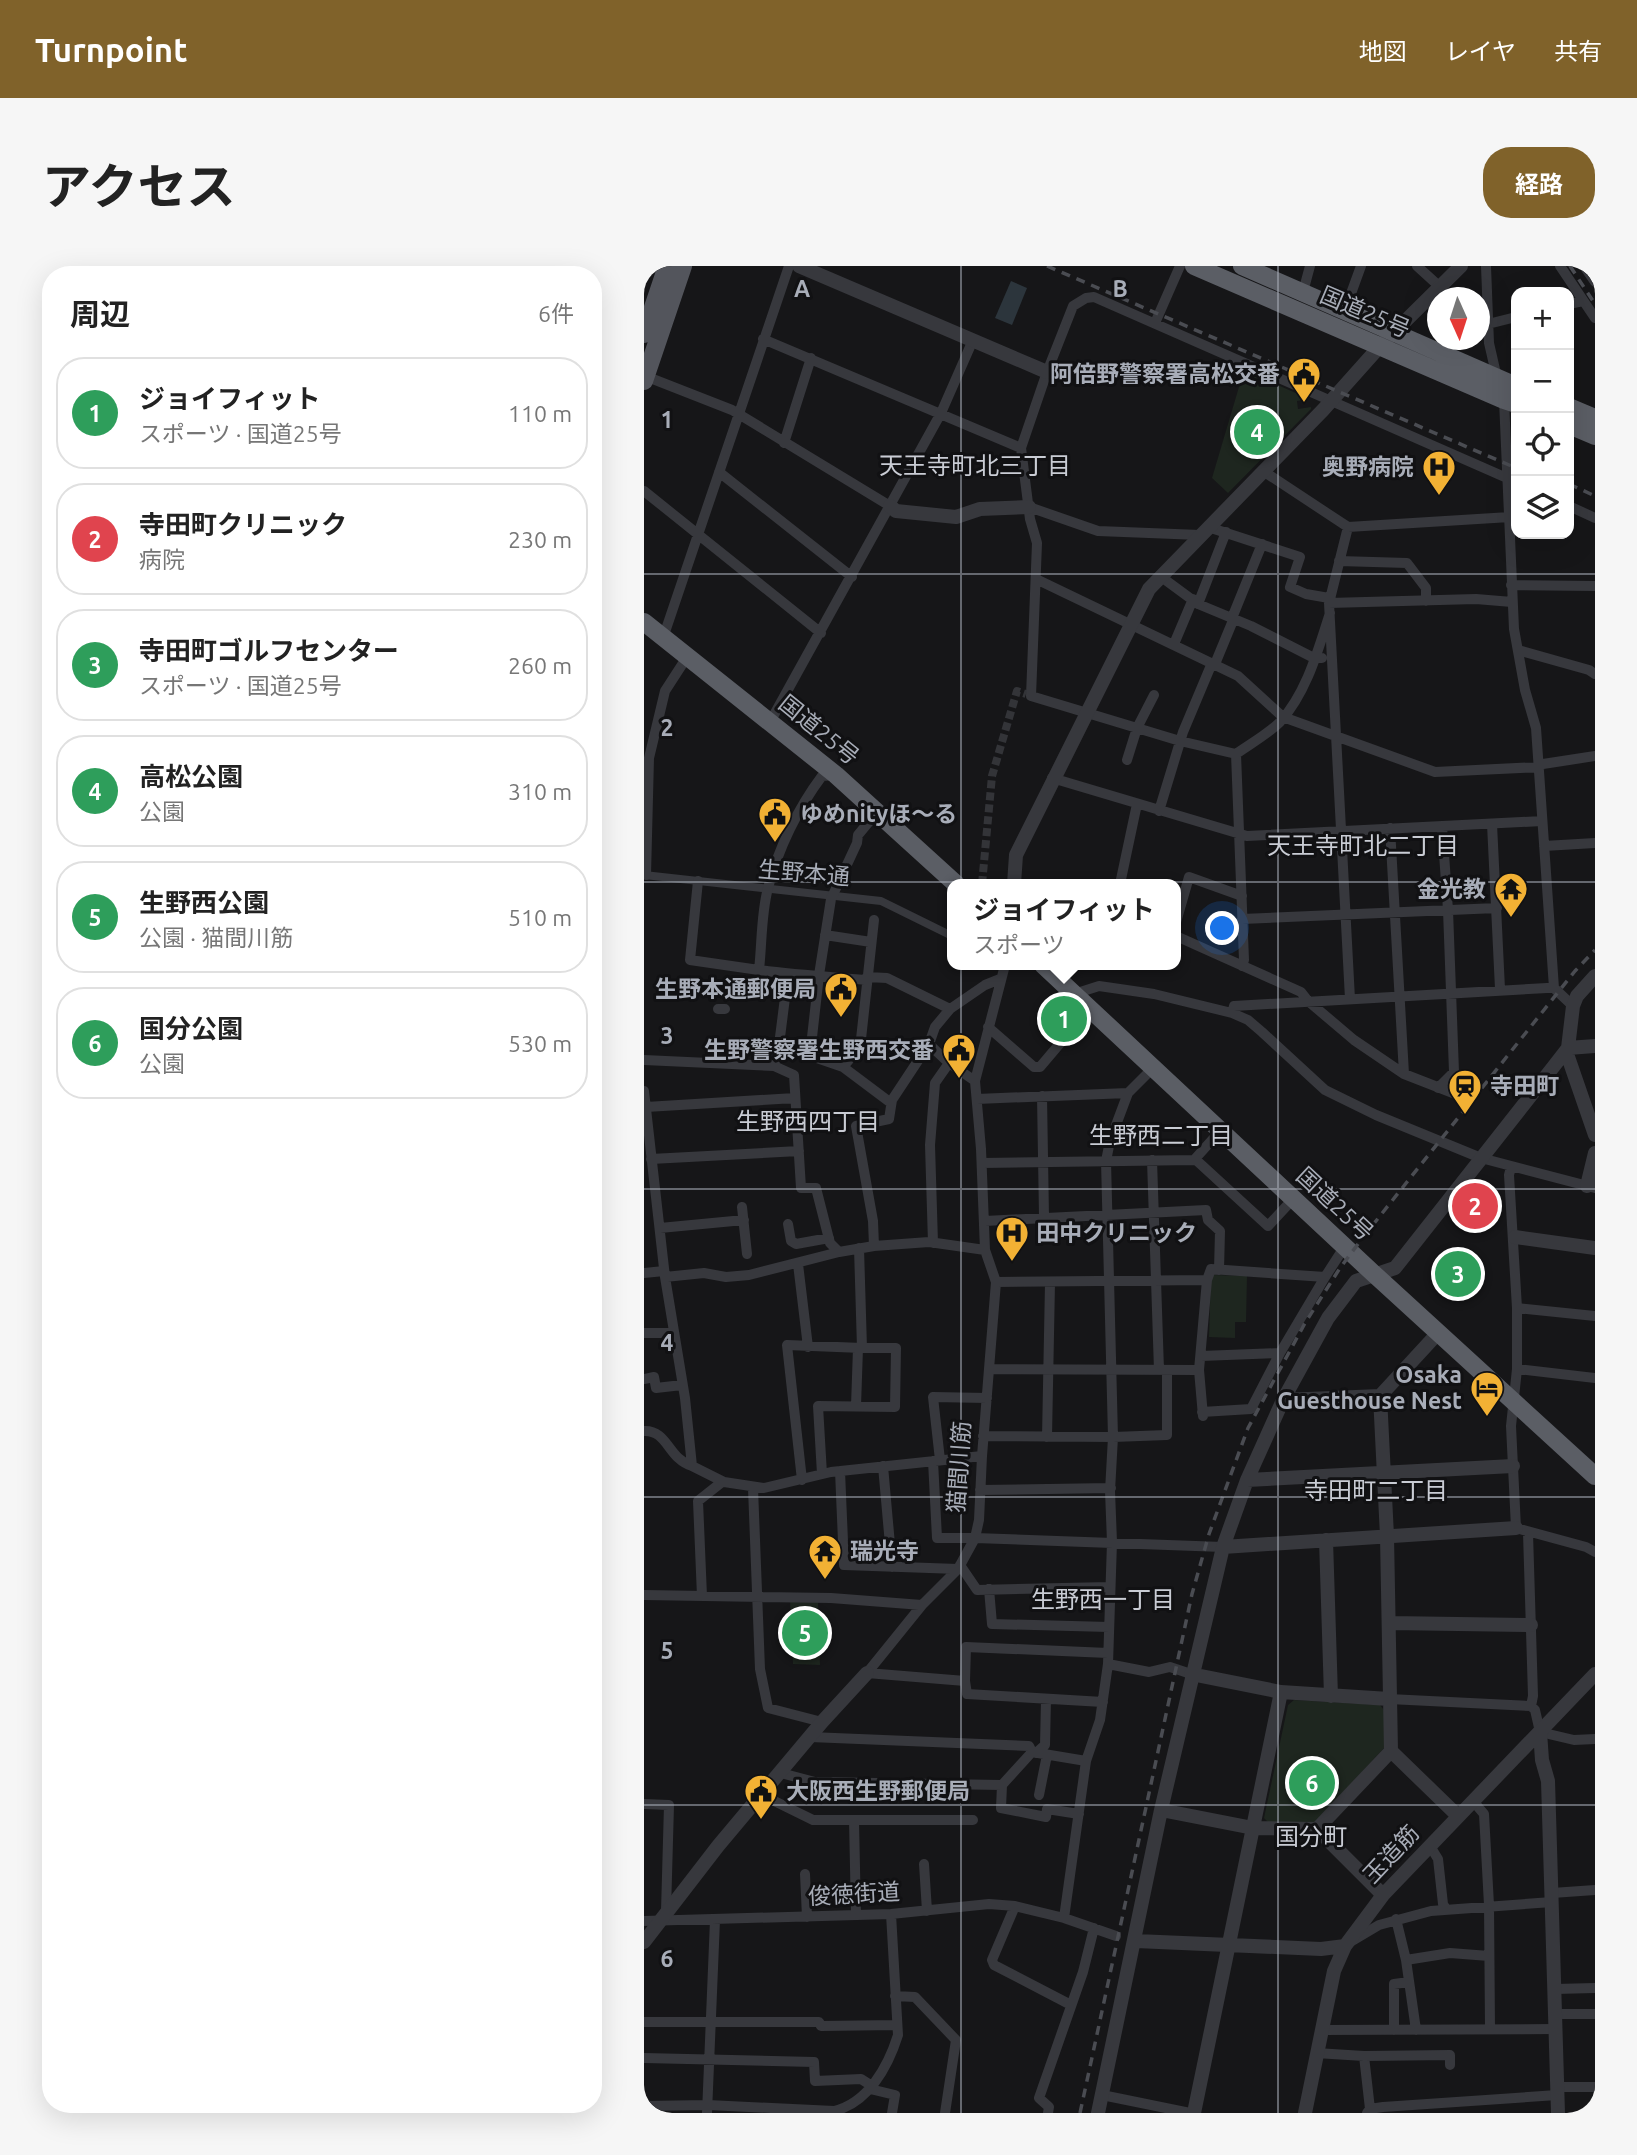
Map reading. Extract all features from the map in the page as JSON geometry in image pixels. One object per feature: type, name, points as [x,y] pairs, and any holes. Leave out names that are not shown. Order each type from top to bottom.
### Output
[{"type":"highway","name":"国道25号","points":[[1194,266],[1510,402]]},
{"type":"highway","name":"国道25号","points":[[1242,266],[1511,384]]},
{"type":"highway","points":[[1574,409],[1595,418]]},
{"type":"highway","points":[[1574,427],[1595,436]]},
{"type":"highway","name":"国道25号","points":[[644,622],[836,775],[951,879]]},
{"type":"highway","name":"国道25号","points":[[1048,970],[1595,1476]]},
{"type":"main road","points":[[644,334],[667,266]]},
{"type":"main road","points":[[645,379],[683,266]]},
{"type":"street","points":[[663,638],[789,266]]},
{"type":"street","points":[[799,266],[1047,372]]},
{"type":"street","points":[[1155,323],[1180,266]]},
{"type":"street","points":[[1303,292],[1310,266]]},
{"type":"street","points":[[1345,310],[1361,266]]},
{"type":"street","points":[[1417,266],[1440,287],[1461,266]]},
{"type":"street","points":[[1486,266],[1487,287]]},
{"type":"street","points":[[1560,266],[1595,318]]},
{"type":"street","points":[[1584,266],[1595,282]]},
{"type":"street","points":[[1348,527],[1315,659],[1294,703],[1279,723],[1236,754],[1180,741],[1028,695],[1037,543],[1021,448],[1073,306],[1086,298],[1094,297],[1155,323],[1511,480]]},
{"type":"street","points":[[1014,879],[1016,855],[1052,778],[1149,589],[1427,300]]},
{"type":"street","points":[[1574,303],[1583,300]]},
{"type":"street","points":[[1490,324],[1511,318]]},
{"type":"street","points":[[763,339],[1021,448]]},
{"type":"street","points":[[770,722],[941,414],[973,340]]},
{"type":"street","points":[[1490,347],[1497,378]]},
{"type":"street","points":[[784,443],[811,358]]},
{"type":"street","points":[[645,379],[732,410],[896,511],[956,517],[980,509],[1029,507],[1098,531],[1226,532],[1300,557],[1290,587],[1330,605],[1476,599],[1512,602]]},
{"type":"street","points":[[1510,402],[1511,585],[1517,650],[1536,727],[1554,988],[1573,1006]]},
{"type":"street","points":[[1263,471],[1348,527],[1510,517]]},
{"type":"street","points":[[719,472],[852,577]]},
{"type":"street","points":[[644,491],[821,633]]},
{"type":"street","points":[[1574,508],[1595,518]]},
{"type":"street","points":[[1174,644],[1226,532]]},
{"type":"street","points":[[1159,811],[1180,741],[1262,544]]},
{"type":"street","points":[[1339,561],[1407,563],[1426,588],[1426,601]]},
{"type":"street","points":[[1160,576],[1195,601],[1315,659],[1332,658]]},
{"type":"street","points":[[1036,579],[1214,663],[1238,677],[1283,717],[1435,772],[1538,767],[1595,756]]},
{"type":"street","points":[[1511,585],[1595,586]]},
{"type":"street","points":[[1330,605],[1350,999]]},
{"type":"street","points":[[1517,650],[1595,674]]},
{"type":"street","points":[[645,875],[649,758],[665,691],[687,657]]},
{"type":"street","points":[[1127,760],[1137,728],[1154,695]]},
{"type":"street","points":[[1236,754],[1244,960],[1242,966]]},
{"type":"street","points":[[760,970],[767,890],[786,840],[805,799],[822,776],[836,775]]},
{"type":"street","points":[[1052,778],[1247,836],[1542,821]]},
{"type":"street","points":[[1122,879],[1137,804]]},
{"type":"street","points":[[810,1055],[818,975],[832,896],[857,844],[858,835],[877,812]]},
{"type":"street","points":[[1492,824],[1500,989]]},
{"type":"street","points":[[1438,1088],[1454,1072],[1442,826]]},
{"type":"street","points":[[1390,828],[1404,1074]]},
{"type":"street","points":[[1544,846],[1595,843]]},
{"type":"street","name":"生野本通","points":[[645,875],[881,901],[947,934]]},
{"type":"street","points":[[1181,905],[1189,877],[1242,896]]},
{"type":"street","points":[[698,881],[690,960],[808,976],[887,978],[950,1009]]},
{"type":"street","points":[[1242,919],[1497,908]]},
{"type":"street","points":[[843,1066],[853,1055],[861,1039],[874,920]]},
{"type":"street","points":[[825,935],[872,942]]},
{"type":"street","points":[[1181,938],[1301,992],[1362,1046],[1404,1074],[1458,1095]]},
{"type":"street","name":"猫間川筋","points":[[644,1942],[822,1722],[867,1673],[922,1605],[959,1567],[975,1538],[979,1520],[996,1282],[985,1250],[982,1163],[975,1081],[1003,970]]},
{"type":"street","points":[[774,1066],[788,974]]},
{"type":"street","points":[[1595,976],[1577,996],[1573,1006],[1567,1049],[1595,1135]]},
{"type":"street","points":[[874,1246],[873,1221],[856,1126],[889,1119],[891,1103],[929,1044],[935,1027],[950,1009],[985,985],[1000,979]]},
{"type":"street","points":[[1074,994],[1099,986],[1154,994],[1232,1013],[1248,1020],[1325,1090],[1376,1115],[1481,1158],[1591,1187],[1595,1153]]},
{"type":"street","points":[[1232,1013],[1234,1006],[1554,988]]},
{"type":"street","points":[[988,1027],[1034,1067],[1040,1067],[1090,1008]]},
{"type":"street","points":[[929,1044],[949,1063],[975,1081]]},
{"type":"street","points":[[779,1045],[843,1066],[891,1103]]},
{"type":"street","points":[[1098,2113],[1161,1810],[1223,1546],[1247,1480],[1283,1400],[1328,1318],[1356,1281],[1395,1268],[1567,1049],[1595,1045]]},
{"type":"street","points":[[644,1060],[774,1066],[794,1075],[801,1188],[816,1188],[830,1242],[839,1252]]},
{"type":"street","points":[[933,1243],[931,1133],[935,1083],[949,1063]]},
{"type":"street","points":[[1065,1918],[1086,1761],[1100,1720],[1108,1659],[1114,1437],[1106,1161],[1128,1093],[1153,1068]]},
{"type":"street","points":[[644,1091],[651,1159],[649,1191],[660,1228],[692,1466]]},
{"type":"street","points":[[977,1099],[1128,1093]]},
{"type":"street","points":[[1042,1096],[1044,1217]]},
{"type":"street","points":[[646,1107],[795,1098]]},
{"type":"street","points":[[1195,1159],[1221,1130]]},
{"type":"street","points":[[651,1159],[799,1151]]},
{"type":"street","points":[[982,1163],[1195,1159],[1268,1226],[1294,1198]]},
{"type":"street","points":[[983,1436],[1167,1435],[1156,1282],[1152,1160]]},
{"type":"street","points":[[1511,1167],[1509,1175],[1515,1237],[1517,1308],[1517,1369],[1511,1426],[1531,1625],[1531,1706]]},
{"type":"street","points":[[743,1207],[749,1248]]},
{"type":"street","points":[[985,1221],[1206,1210],[1208,1220],[1220,1231],[1219,1270]]},
{"type":"street","points":[[660,1228],[744,1220]]},
{"type":"street","points":[[788,1224],[791,1241],[796,1244],[829,1238]]},
{"type":"street","points":[[1515,1237],[1595,1248]]},
{"type":"street","points":[[644,1273],[704,1273],[726,1277],[749,1275],[874,1246],[933,1243],[985,1250]]},
{"type":"street","points":[[1325,1277],[1211,1269],[1207,1280],[1199,1370],[1203,1415],[1251,1409],[1280,1353],[1345,1246]]},
{"type":"street","points":[[856,1406],[860,1348],[859,1248]]},
{"type":"street","points":[[798,1264],[808,1347]]},
{"type":"street","points":[[996,1282],[1207,1280]]},
{"type":"street","points":[[1048,1437],[1049,1283]]},
{"type":"street","points":[[1517,1308],[1595,1316]]},
{"type":"street","points":[[644,1333],[673,1333]]},
{"type":"street","points":[[1438,1333],[1380,1396],[1390,1623],[1391,1751],[1458,1816]]},
{"type":"street","points":[[802,1480],[787,1345],[896,1348],[895,1407],[818,1406],[822,1474]]},
{"type":"street","points":[[1201,1356],[1280,1353]]},
{"type":"street","points":[[989,1369],[1199,1370]]},
{"type":"street","points":[[1517,1369],[1595,1378]]},
{"type":"street","points":[[644,1379],[654,1377],[656,1388],[682,1385]]},
{"type":"street","points":[[1283,1400],[1380,1396]]},
{"type":"street","points":[[987,1398],[933,1397],[937,1538],[1223,1546],[1522,1531],[1586,1547],[1595,1552]]},
{"type":"street","points":[[644,1431],[656,1432],[676,1458],[722,1482],[754,1488],[840,1471],[982,1456]]},
{"type":"street","points":[[883,1466],[891,1567]]},
{"type":"street","points":[[1247,1480],[1513,1466]]},
{"type":"street","points":[[840,1471],[844,1565],[959,1567],[976,1590],[1110,1587]]},
{"type":"street","points":[[702,1596],[698,1501],[722,1482]]},
{"type":"street","points":[[754,1488],[761,1669],[768,1708],[822,1722]]},
{"type":"street","points":[[980,1490],[1111,1488]]},
{"type":"street","points":[[1326,1540],[1331,1696]]},
{"type":"street","points":[[989,1589],[992,1624],[1109,1627]]},
{"type":"street","points":[[644,1595],[831,1598],[922,1605]]},
{"type":"street","points":[[1390,1623],[1531,1625]]},
{"type":"street","points":[[1103,1702],[967,1694],[966,1647],[1108,1659],[1149,1672],[1170,1667],[1191,1674],[1281,1692],[1531,1706],[1535,1710],[1540,1732],[1542,1760],[1548,1781],[1558,2113]]},
{"type":"street","points":[[867,1673],[965,1681]]},
{"type":"street","name":"玉造筋","points":[[1306,2113],[1334,1971],[1345,1946],[1383,1895],[1595,1674]]},
{"type":"street","points":[[1102,2095],[1192,2113],[1230,1944],[1281,1692]]},
{"type":"street","points":[[781,1773],[815,1783],[1002,1785],[1045,1745],[1046,1699]]},
{"type":"street","points":[[1540,1732],[1574,1740],[1595,1739]]},
{"type":"street","points":[[810,1737],[1029,1746],[1038,1754],[1086,1761]]},
{"type":"street","points":[[1317,1829],[1391,1751]]},
{"type":"street","points":[[1038,1754],[1040,1795]]},
{"type":"street","points":[[1002,1785],[1000,1808],[1046,1816],[1047,1809],[1079,1814]]},
{"type":"street","points":[[762,1795],[813,1820],[973,1820]]},
{"type":"street","points":[[1473,1801],[1483,1815],[1489,1905],[1490,2029]]},
{"type":"street","points":[[644,1804],[670,1805],[663,1916]]},
{"type":"street","points":[[1161,1810],[1253,1828],[1317,1829],[1383,1895]]},
{"type":"street","points":[[854,1820],[856,1915]]},
{"type":"street","points":[[1430,1846],[1438,1859],[1443,1904],[1446,1909]]},
{"type":"street","points":[[924,1864],[927,1910]]},
{"type":"street","points":[[804,1874],[807,1917]]},
{"type":"street","points":[[1133,1940],[1321,1949],[1345,1946],[1378,1925],[1396,1919],[1446,1909],[1552,1898],[1595,1890]]},
{"type":"street","name":"俊徳街道","points":[[644,1921],[663,1916],[715,1920],[891,1914],[989,1904],[1015,1906],[1065,1918],[1116,1936]]},
{"type":"street","points":[[1015,1906],[992,1960],[994,1965],[1071,2005]]},
{"type":"street","points":[[644,2106],[833,2112],[847,2108],[866,2095],[893,2052],[898,2035],[891,1914]]},
{"type":"street","points":[[1396,1919],[1406,1960],[1416,2030]]},
{"type":"street","points":[[708,2109],[715,1920]]},
{"type":"street","points":[[1048,2113],[1049,2107],[1038,2098],[1089,1951],[1094,1928]]},
{"type":"street","points":[[1406,1960],[1450,1953],[1489,1956]]},
{"type":"street","points":[[1394,2030],[1394,1984],[1409,1982]]},
{"type":"street","points":[[1555,1989],[1595,1987]]},
{"type":"street","points":[[895,1996],[915,1997],[956,2040],[945,2113]]},
{"type":"street","points":[[1321,2030],[1490,2029],[1556,2022],[1595,2014]]},
{"type":"street","points":[[644,2022],[896,2025]]},
{"type":"street","points":[[1316,2053],[1364,2056],[1450,2054],[1450,2065]]},
{"type":"street","points":[[1364,2056],[1368,2111],[1420,2108],[1595,2087]]},
{"type":"street","points":[[644,2058],[814,2062],[815,2081],[861,2079],[871,2088],[895,2095],[892,2113]]},
{"type":"street","points":[[1485,2099],[1486,2113]]},
{"type":"shaded area","points":[[1011,281],[1027,288],[1012,325],[995,318]]},
{"type":"shaded area","points":[[1244,370],[1309,399],[1297,401],[1298,409],[1311,409],[1228,493],[1212,478]]},
{"type":"shaded area","points":[[1211,1275],[1247,1276],[1246,1322],[1235,1322],[1235,1338],[1209,1337]]},
{"type":"shaded area","points":[[790,1601],[818,1601],[820,1665],[793,1664]]},
{"type":"shaded area","points":[[1294,1700],[1380,1705],[1384,1710],[1384,1748],[1315,1823],[1268,1822],[1264,1818],[1288,1705]]},
{"type":"tunnel","points":[[982,879],[992,776],[1017,691],[1026,694]]},
{"type":"railway","points":[[1047,266],[1511,466]]},
{"type":"railway","points":[[1570,266],[1595,304]]},
{"type":"railway","points":[[1574,486],[1595,496]]},
{"type":"railway","points":[[1080,2113],[1192,1594],[1209,1534],[1248,1428],[1305,1323],[1340,1268],[1575,971],[1595,950]]},
{"type":"place","name":"阿倍野警察署高松交番","points":[[1304,404]]},
{"type":"place","name":"高松公園","points":[[1257,432]]},
{"type":"place","name":"奥野病院","points":[[1439,497]]},
{"type":"place","name":"ゆめnityほ〜る","points":[[775,844]]},
{"type":"place","name":"金光教","points":[[1511,919]]},
{"type":"place","name":"生野本通郵便局","points":[[841,1019]]},
{"type":"place","name":"ジョイフィット","points":[[1064,1019]]},
{"type":"place","name":"生野警察署生野西交番","points":[[959,1080]]},
{"type":"place","name":"寺田町","points":[[1465,1116]]},
{"type":"place","name":"寺田町クリニック","points":[[1475,1206]]},
{"type":"place","name":"田中クリニック","points":[[1012,1263]]},
{"type":"place","name":"寺田町ゴルフセンター","points":[[1458,1274]]},
{"type":"place","name":"Osaka Guesthouse Nest","points":[[1487,1418]]},
{"type":"place","name":"瑞光寺","points":[[825,1581]]},
{"type":"place","name":"生野西公園","points":[[805,1633]]},
{"type":"place","name":"国分公園","points":[[1312,1783]]},
{"type":"place","name":"大阪西生野郵便局","points":[[761,1821]]},
{"type":"district","name":"天王寺町北三丁目","points":[[975,466]]},
{"type":"district","name":"天王寺町北二丁目","points":[[1363,846]]},
{"type":"district","name":"生野西四丁目","points":[[808,1122]]},
{"type":"district","name":"生野西二丁目","points":[[1161,1136]]},
{"type":"district","name":"寺田町二丁目","points":[[1376,1491]]},
{"type":"district","name":"生野西一丁目","points":[[1103,1600]]},
{"type":"district","name":"国分町","points":[[1311,1837]]}]
